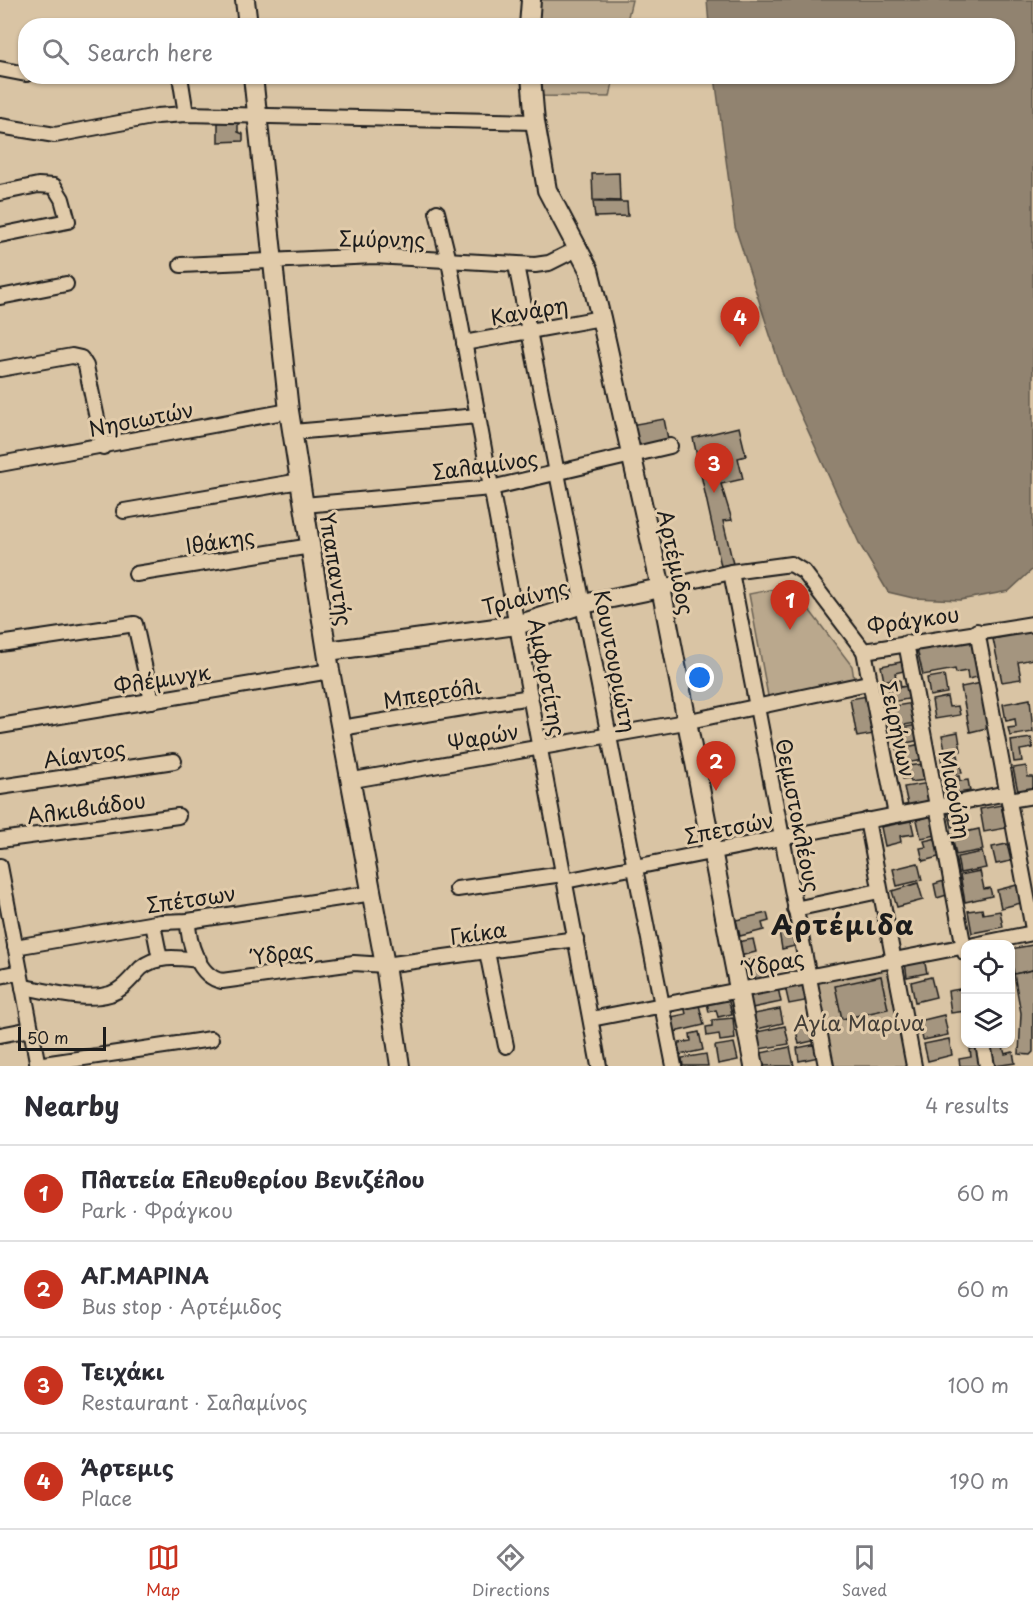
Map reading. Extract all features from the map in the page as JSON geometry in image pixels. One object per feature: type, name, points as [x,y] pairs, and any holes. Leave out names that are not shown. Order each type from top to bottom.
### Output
[{"type":"street","points":[[245,0],[247,18]]},
{"type":"street","points":[[530,18],[531,0]]},
{"type":"street","points":[[0,69],[18,72]]},
{"type":"street","points":[[181,84],[186,114]]},
{"type":"street","name":"Υπαπαντής","points":[[254,84],[289,411],[330,671],[353,780],[400,1066]]},
{"type":"street","name":"Αρτέμιδος","points":[[532,84],[535,122],[547,190],[589,270],[632,453],[661,588],[710,852],[754,1066]]},
{"type":"street","points":[[0,126],[55,135],[157,116],[186,114],[535,122]]},
{"type":"street","points":[[0,193],[38,185],[54,186],[62,199],[68,221],[0,235]]},
{"type":"street","name":"Αμφιρτίτης","points":[[437,212],[449,261],[599,1066]]},
{"type":"street","name":"Σμύρνης","points":[[181,265],[374,256],[516,265],[549,263],[579,248]]},
{"type":"street","name":"Κουντουριώτη","points":[[516,265],[674,1066]]},
{"type":"street","points":[[0,297],[66,284]]},
{"type":"street","name":"Κανάρη","points":[[464,343],[601,318]]},
{"type":"street","points":[[0,369],[72,356],[81,358],[86,366],[103,447]]},
{"type":"street","name":"Νησιωτών","points":[[0,464],[103,447],[289,411]]},
{"type":"street","points":[[293,432],[478,416]]},
{"type":"street","name":"Σαλαμίνος","points":[[304,505],[491,488],[557,474],[632,453],[670,446]]},
{"type":"street","points":[[124,510],[300,481]]},
{"type":"street","name":"Ιθάκης","points":[[136,574],[311,546]]},
{"type":"street","name":"Φράγκου","points":[[730,572],[785,563],[800,568],[864,651],[977,631],[1033,624]]},
{"type":"street","name":"Τριαίνης","points":[[328,651],[517,625],[583,604],[730,572]]},
{"type":"street","name":"Θεμιστοκλέους","points":[[730,572],[826,1066]]},
{"type":"street","points":[[0,644],[135,624],[152,701]]},
{"type":"street","points":[[977,631],[1033,931]]},
{"type":"street","name":"Μιαούλη","points":[[906,643],[965,940]]},
{"type":"street","name":"Σειρήνων","points":[[864,651],[868,683],[896,815]]},
{"type":"street","name":"Φλέμινγκ","points":[[0,726],[330,671]]},
{"type":"street","name":"Ψαρών","points":[[353,780],[685,722],[868,683]]},
{"type":"street","name":"Μπερτόλι","points":[[341,728],[530,698]]},
{"type":"street","name":"Αίαντος","points":[[0,787],[174,761]]},
{"type":"street","name":"Σπετσών","points":[[457,889],[564,878],[635,867],[937,807],[1008,796],[1033,796]]},
{"type":"street","name":"Αλκιβιάδου","points":[[0,840],[178,816]]},
{"type":"street","points":[[867,820],[914,1066]]},
{"type":"street","points":[[0,866],[4,913],[15,947],[38,1065],[211,1039]]},
{"type":"street","points":[[795,909],[879,891]]},
{"type":"street","name":"Σπέτσων","points":[[15,947],[153,924],[188,921],[373,893]]},
{"type":"street","points":[[188,921],[190,940],[199,960]]},
{"type":"street","points":[[153,924],[160,959]]},
{"type":"street","name":"Ύδρας","points":[[998,940],[1033,931]]},
{"type":"street","name":"Γκίκα","points":[[385,965],[576,939]]},
{"type":"street","name":"Ύδρας","points":[[591,1019],[892,960],[961,949]]},
{"type":"street","points":[[487,952],[506,1046]]},
{"type":"street","points":[[23,987],[79,995],[109,994],[122,988],[148,963],[173,957],[199,960]]},
{"type":"street","name":"Ύδρας","points":[[199,960],[210,978],[222,981],[354,963],[385,965]]},
{"type":"street","points":[[0,976],[20,972]]},
{"type":"street","points":[[0,1035],[31,1029]]},
{"type":"street","points":[[984,1048],[987,1066]]},
{"type":"green space","points":[[537,0],[632,0],[628,18],[537,18]]},
{"type":"green space","points":[[538,84],[613,84],[610,97],[538,96]]},
{"type":"green space","points":[[791,586],[852,666],[854,679],[768,696],[749,594]]},
{"type":"green space","name":"Αγία Μαρίνα","points":[[886,962],[907,1066],[829,1066],[811,977]]},
{"type":"shaded area","points":[[707,0],[1033,0],[1033,569],[1009,591],[960,600],[913,598],[888,592],[860,545],[784,378],[735,227],[716,84],[1015,84],[1015,18],[708,18]]},
{"type":"building","points":[[218,121],[238,122],[238,132],[243,134],[243,141],[218,142]]},
{"type":"building","points":[[619,173],[620,201],[593,200],[592,174]]},
{"type":"building","points":[[593,202],[627,202],[628,216],[595,217]]},
{"type":"building","points":[[664,419],[669,444],[634,450],[630,425]]},
{"type":"building","points":[[739,427],[746,456],[738,458],[743,479],[721,484],[732,520],[723,521],[733,564],[721,566],[693,438]]},
{"type":"building","points":[[1033,630],[1033,659],[1018,662],[1021,679],[1002,682],[993,639]]},
{"type":"building","points":[[974,637],[982,676],[968,679],[967,671],[956,673],[955,669],[923,675],[917,649]]},
{"type":"building","points":[[906,661],[908,670],[895,673],[896,678],[884,681],[881,666]]},
{"type":"building","points":[[944,675],[947,693],[930,696],[927,678]]},
{"type":"building","points":[[900,680],[901,687],[912,685],[914,698],[891,702],[887,682]]},
{"type":"building","points":[[982,683],[991,727],[970,732],[961,687]]},
{"type":"building","points":[[867,696],[874,734],[857,737],[850,699]]},
{"type":"building","points":[[947,697],[949,707],[958,706],[960,715],[935,719],[932,700]]},
{"type":"building","points":[[1030,699],[1033,732],[1010,736],[1008,728],[1016,727],[1015,719],[1006,721],[1003,704]]},
{"type":"building","points":[[913,703],[916,723],[893,727],[889,707]]},
{"type":"building","points":[[918,725],[921,740],[896,745],[894,729]]},
{"type":"building","points":[[958,732],[961,751],[946,754],[942,735]]},
{"type":"building","points":[[1031,738],[1033,748],[1020,750],[1022,761],[1014,762],[1011,741]]},
{"type":"building","points":[[921,744],[924,760],[899,764],[897,749]]},
{"type":"building","points":[[958,755],[962,773],[944,776],[941,758]]},
{"type":"building","points":[[923,764],[925,780],[911,782],[910,778],[903,779],[901,767]]},
{"type":"building","points":[[1026,766],[1028,777],[1033,777],[1033,793],[1019,796],[1013,768]]},
{"type":"building","points":[[959,776],[960,781],[968,780],[970,791],[946,795],[944,779]]},
{"type":"building","points":[[929,783],[932,800],[908,805],[904,787]]},
{"type":"building","points":[[1001,805],[1006,828],[984,832],[980,809]]},
{"type":"building","points":[[957,808],[959,816],[966,814],[968,822],[952,827],[948,811]]},
{"type":"building","points":[[933,816],[937,835],[921,838],[917,820]]},
{"type":"building","points":[[911,821],[914,834],[900,836],[901,842],[885,846],[881,827]]},
{"type":"building","points":[[979,829],[983,850],[956,855],[952,835]]},
{"type":"building","points":[[937,838],[942,856],[923,861],[920,848],[926,847],[924,841]]},
{"type":"building","points":[[1007,844],[1011,861],[996,864],[992,847]]},
{"type":"building","points":[[982,852],[986,868],[960,873],[957,857]]},
{"type":"building","points":[[918,863],[922,880],[897,886],[893,869]]},
{"type":"building","points":[[980,871],[984,889],[990,888],[992,896],[965,902],[960,875]]},
{"type":"building","points":[[947,880],[950,894],[937,898],[934,884]]},
{"type":"building","points":[[918,883],[923,900],[897,907],[892,891]]},
{"type":"building","points":[[1017,885],[1021,903],[1001,908],[997,890]]},
{"type":"building","points":[[982,909],[983,914],[1000,911],[1003,927],[972,933],[968,911]]},
{"type":"building","points":[[767,913],[769,921],[762,923],[764,930],[740,936],[736,920]]},
{"type":"building","points":[[796,928],[799,945],[782,949],[779,931]]},
{"type":"building","points":[[753,939],[756,952],[740,956],[737,942]]},
{"type":"building","points":[[1033,945],[1033,970],[1015,974],[1015,948]]},
{"type":"building","points":[[756,958],[757,965],[770,962],[774,976],[747,983],[742,962]]},
{"type":"building","points":[[924,959],[927,973],[907,977],[905,962]]},
{"type":"building","points":[[1033,970],[1033,1052],[1030,1055],[1019,1054],[1021,1013],[1015,974]]},
{"type":"building","name":"Αγία Μαρίνα","points":[[881,976],[888,1009],[842,1019],[835,986]]},
{"type":"building","points":[[805,977],[810,1000],[789,1004],[784,982]]},
{"type":"building","points":[[931,977],[936,997],[915,1002],[911,982]]},
{"type":"building","points":[[777,983],[781,1002],[752,1008],[748,990]]},
{"type":"building","points":[[961,989],[961,1012],[951,1013],[948,991]]},
{"type":"building","points":[[727,994],[732,1014],[718,1017],[716,1010],[709,1012],[706,998]]},
{"type":"building","points":[[698,1001],[704,1025],[674,1032],[671,1017],[686,1014],[684,1005]]},
{"type":"building","points":[[780,1009],[783,1023],[757,1029],[754,1014]]},
{"type":"building","points":[[944,1015],[948,1035],[923,1040],[919,1021]]},
{"type":"building","points":[[733,1018],[735,1039],[720,1041],[719,1034],[707,1036],[706,1027],[712,1026],[712,1020]]},
{"type":"building","points":[[813,1022],[817,1040],[799,1044],[795,1026]]},
{"type":"building","points":[[785,1026],[789,1044],[760,1049],[757,1032]]},
{"type":"building","points":[[699,1032],[703,1050],[675,1056],[673,1044],[691,1041],[690,1034]]},
{"type":"building","points":[[949,1039],[952,1055],[928,1061],[924,1044]]},
{"type":"building","points":[[734,1043],[738,1060],[718,1064],[715,1046]]},
{"type":"building","points":[[817,1044],[819,1057],[799,1061],[797,1048]]},
{"type":"building","points":[[790,1047],[794,1066],[764,1066],[761,1053]]},
{"type":"building","points":[[981,1048],[984,1066],[960,1066],[959,1059],[971,1057],[970,1049]]},
{"type":"building","points":[[992,1048],[1003,1048],[1005,1054],[1013,1052],[1015,1063],[995,1066]]},
{"type":"building","points":[[706,1054],[708,1066],[683,1066],[682,1058]]},
{"type":"place","name":"Άρτεμις","points":[[740,347]]},
{"type":"place","name":"Τειχάκι","points":[[714,493]]},
{"type":"place","name":"Πλατεία Ελευθερίου Βενιζέλου","points":[[790,630]]},
{"type":"place","name":"ΑΓ.ΜΑΡΙΝΑ","points":[[716,791]]},
{"type":"district","name":"Αρτέμιδα","points":[[843,923]]}]
